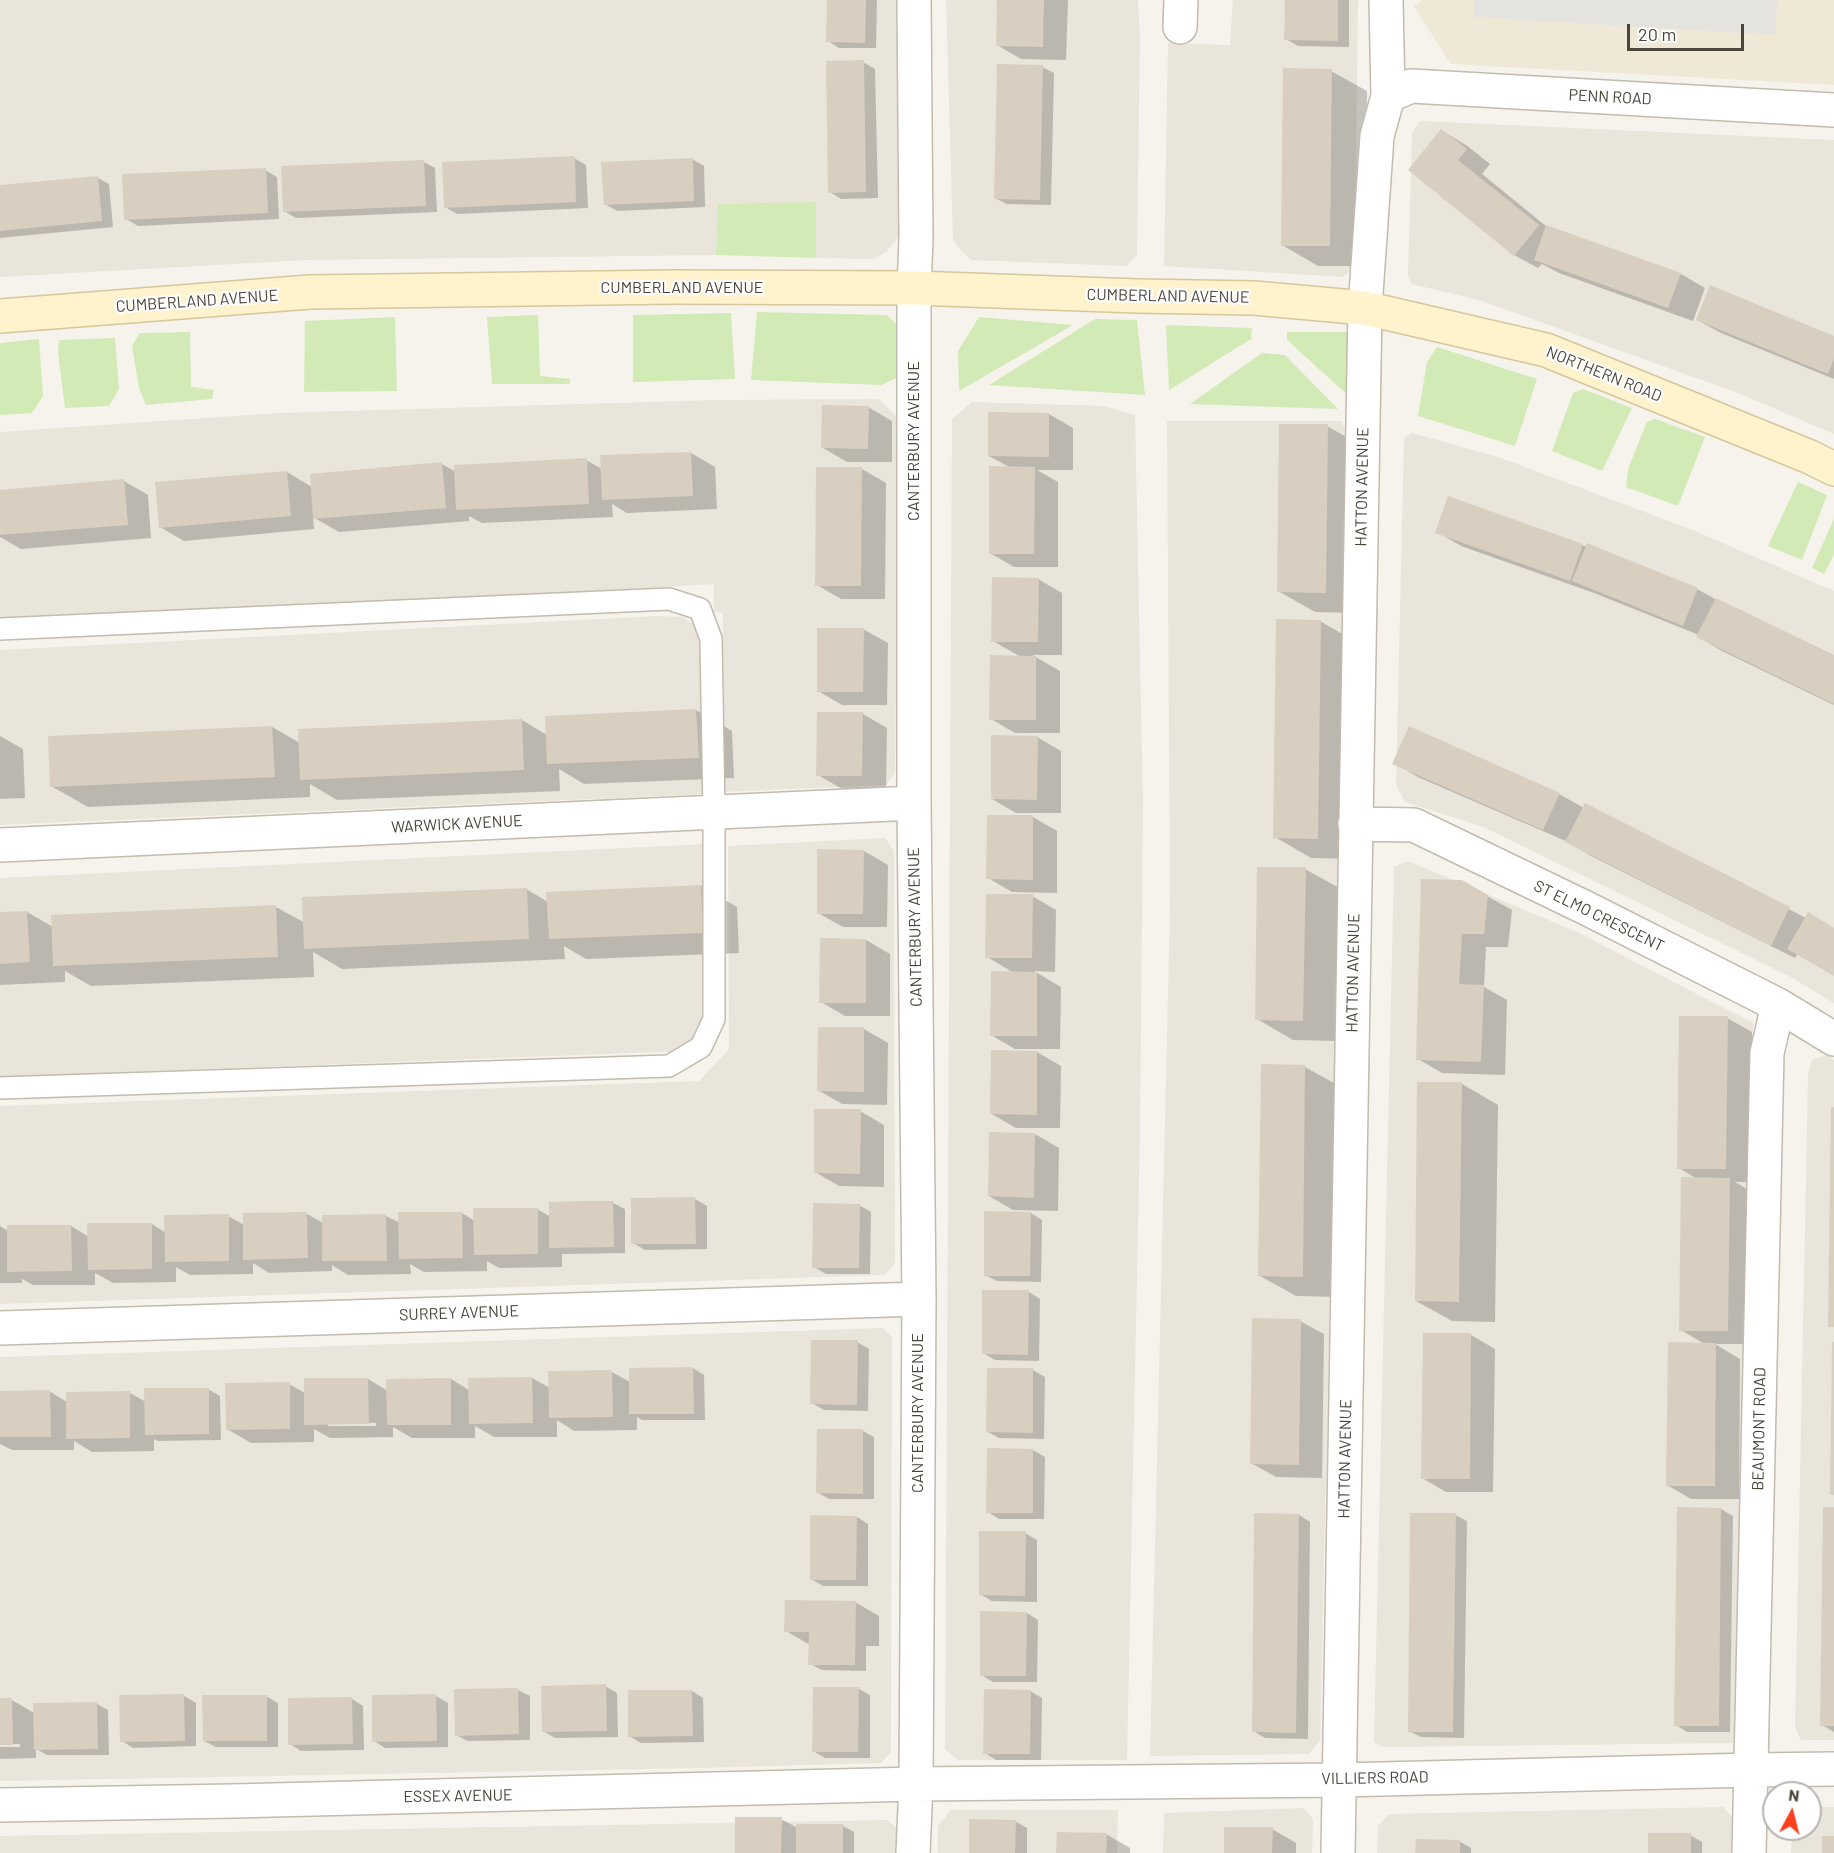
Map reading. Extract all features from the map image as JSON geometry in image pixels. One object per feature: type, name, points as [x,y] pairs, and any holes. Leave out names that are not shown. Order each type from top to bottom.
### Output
[{"type":"street","name":"CANTERBURY AVENUE","points":[[913,1853],[916,1784],[919,1299],[914,803],[915,0]]},
{"type":"street","name":"HATTON AVENUE","points":[[1338,1853],[1365,308],[1377,136],[1388,96],[1386,0]]},
{"type":"street","name":"PENN ROAD","points":[[1388,96],[1411,86],[1834,110]]},
{"type":"street","name":"CUMBERLAND AVENUE","points":[[0,316],[310,292],[673,287],[914,288],[1254,298],[1365,308]]},
{"type":"street","name":"NORTHERN ROAD","points":[[1365,308],[1546,350],[1810,457],[1834,469]]},
{"type":"street","name":"WARWICK AVENUE","points":[[0,845],[914,803]]},
{"type":"street","name":"ST ELMO CRESCENT","points":[[1355,824],[1414,825],[1586,908],[1778,1005],[1834,1039]]},
{"type":"street","name":"BEAUMONT ROAD","points":[[1749,1853],[1767,1053],[1778,1005]]},
{"type":"street","name":"SURREY AVENUE","points":[[0,1328],[919,1299]]},
{"type":"street","name":"VILLIERS ROAD","points":[[916,1784],[1340,1780],[1834,1769]]},
{"type":"street","name":"ESSEX AVENUE","points":[[0,1805],[916,1784]]},
{"type":"lane","points":[[0,629],[669,599],[700,609],[711,639],[714,812],[714,1019],[701,1047],[669,1066],[0,1088]]},
{"type":"shaded area","points":[[0,0],[900,0],[899,236],[887,251],[874,259],[816,258],[816,203],[719,204],[716,255],[306,260],[0,277]]},
{"type":"shaded area","points":[[946,0],[1138,0],[1140,37],[1137,255],[1126,266],[971,260],[961,251],[953,239]]},
{"type":"shaded area","points":[[1233,0],[1358,0],[1355,267],[1343,277],[1164,266],[1168,43],[1230,45]]},
{"type":"shaded area","points":[[1422,0],[1834,0],[1834,85],[1451,64],[1414,7]]},
{"type":"shaded area","points":[[1475,0],[1777,0],[1775,35],[1474,17]]},
{"type":"shaded area","points":[[1420,121],[1834,140],[1834,434],[1738,393],[1482,301],[1412,284],[1408,276],[1412,134]]},
{"type":"shaded area","points":[[878,399],[899,418],[895,773],[886,785],[723,792],[723,613],[714,612],[714,584],[0,626],[0,432],[279,413],[716,400]]},
{"type":"shaded area","points":[[972,402],[1104,406],[1135,415],[1143,804],[1140,1133],[1127,1760],[958,1760],[945,1749],[952,419]]},
{"type":"shaded area","points":[[1167,421],[1341,421],[1349,432],[1320,1741],[1309,1754],[1150,1756],[1170,908]]},
{"type":"shaded area","points":[[1412,433],[1501,458],[1690,529],[1834,591],[1834,1003],[1789,976],[1481,826],[1405,802],[1396,785],[1404,438]]},
{"type":"shaded area","points":[[658,616],[682,617],[694,624],[699,634],[706,794],[0,825],[0,650]]},
{"type":"shaded area","points":[[885,838],[894,851],[895,1263],[884,1275],[0,1304],[0,1106],[699,1081],[729,1049],[728,846]]},
{"type":"shaded area","points":[[708,844],[705,1015],[700,1034],[686,1051],[0,1077],[0,878]]},
{"type":"shaded area","points":[[1408,861],[1577,932],[1753,1023],[1738,1731],[1734,1743],[1382,1747],[1374,1742],[1394,867]]},
{"type":"shaded area","points":[[1827,1055],[1834,1060],[1834,1740],[1801,1740],[1795,1727],[1808,1075],[1812,1060]]},
{"type":"shaded area","points":[[883,1328],[892,1338],[891,1752],[881,1763],[0,1781],[0,1357]]},
{"type":"shaded area","points":[[1723,1807],[1736,1822],[1735,1853],[1377,1853],[1378,1826],[1389,1814]]},
{"type":"shaded area","points":[[1822,1807],[1834,1807],[1834,1853],[1791,1853],[1792,1841],[1822,1841]]},
{"type":"shaded area","points":[[1303,1808],[1313,1819],[1312,1853],[1163,1853],[1164,1813]]},
{"type":"shaded area","points":[[951,1810],[1118,1810],[1117,1853],[938,1853],[938,1826]]},
{"type":"shaded area","points":[[888,1820],[898,1830],[898,1853],[0,1853],[0,1836]]},
{"type":"green space","points":[[816,202],[816,258],[716,255],[718,204]]},
{"type":"green space","points":[[757,312],[887,315],[900,328],[902,375],[881,385],[751,380]]},
{"type":"green space","points":[[731,313],[735,379],[633,382],[633,315]]},
{"type":"green space","points":[[538,315],[540,376],[570,379],[570,384],[492,384],[487,317]]},
{"type":"green space","points":[[395,317],[397,391],[304,392],[305,321]]},
{"type":"green space","points":[[979,317],[1073,325],[959,391],[958,351]]},
{"type":"green space","points":[[1095,319],[1137,320],[1145,395],[989,385]]},
{"type":"green space","points":[[1166,325],[1252,328],[1251,339],[1169,390]]},
{"type":"green space","points":[[190,332],[191,387],[214,390],[212,399],[146,405],[139,388],[132,346],[140,333]]},
{"type":"green space","points":[[1287,332],[1350,332],[1352,399],[1287,340]]},
{"type":"green space","points":[[115,338],[119,389],[109,406],[65,408],[58,352],[59,340]]},
{"type":"green space","points":[[39,339],[43,396],[32,413],[0,415],[0,343]]},
{"type":"green space","points":[[1437,347],[1537,379],[1515,446],[1418,416],[1427,362]]},
{"type":"green space","points":[[1262,353],[1285,355],[1338,409],[1190,404]]},
{"type":"green space","points":[[1583,389],[1632,408],[1602,471],[1552,451],[1573,393]]},
{"type":"green space","points":[[1655,419],[1705,437],[1678,506],[1626,487],[1628,469],[1647,422]]},
{"type":"green space","points":[[1798,482],[1827,495],[1802,560],[1768,546]]},
{"type":"green space","points":[[1834,519],[1834,555],[1824,574],[1812,568]]},
{"type":"building","points":[[827,0],[866,0],[865,43],[826,42]]},
{"type":"building","points":[[997,0],[1044,0],[1043,47],[996,46]]},
{"type":"building","points":[[1285,0],[1338,0],[1338,41],[1284,40]]},
{"type":"building","points":[[864,60],[866,192],[828,193],[826,61]]},
{"type":"building","points":[[997,64],[1043,65],[1040,200],[994,199]]},
{"type":"building","points":[[1283,68],[1332,69],[1330,246],[1281,246]]},
{"type":"building","points":[[1441,129],[1467,149],[1458,160],[1539,225],[1514,256],[1408,170]]},
{"type":"building","points":[[575,156],[576,202],[444,208],[442,162]]},
{"type":"building","points":[[693,158],[694,201],[604,205],[601,162]]},
{"type":"building","points":[[424,160],[426,206],[283,212],[281,166]]},
{"type":"building","points":[[266,168],[268,213],[124,220],[122,174]]},
{"type":"building","points":[[98,176],[102,221],[0,231],[0,185]]},
{"type":"building","points":[[1546,225],[1681,273],[1668,308],[1534,260]]},
{"type":"building","points":[[1710,285],[1834,336],[1834,359],[1828,374],[1696,320]]},
{"type":"building","points":[[822,405],[869,406],[868,449],[821,448]]},
{"type":"building","points":[[988,412],[1049,413],[1049,457],[988,456]]},
{"type":"building","points":[[1279,424],[1328,424],[1326,593],[1277,592]]},
{"type":"building","points":[[691,452],[693,496],[602,500],[600,455]]},
{"type":"building","points":[[587,458],[589,504],[456,510],[454,465]]},
{"type":"building","points":[[442,462],[446,508],[313,519],[310,474]]},
{"type":"building","points":[[989,466],[1035,467],[1034,554],[989,554]]},
{"type":"building","points":[[816,467],[862,467],[861,586],[815,586]]},
{"type":"building","points":[[287,471],[291,516],[159,528],[155,482]]},
{"type":"building","points":[[124,479],[128,525],[0,535],[0,490]]},
{"type":"building","points":[[1448,496],[1583,544],[1570,581],[1435,533]]},
{"type":"building","points":[[1587,543],[1698,588],[1683,626],[1572,581]]},
{"type":"building","points":[[992,577],[1039,578],[1038,642],[991,642]]},
{"type":"building","points":[[1716,598],[1834,655],[1834,704],[1696,637]]},
{"type":"building","points":[[1276,619],[1321,620],[1318,839],[1273,838]]},
{"type":"building","points":[[817,628],[864,628],[863,692],[817,692]]},
{"type":"building","points":[[990,655],[1036,656],[1036,720],[989,720]]},
{"type":"building","points":[[696,709],[699,758],[547,764],[545,716]]},
{"type":"building","points":[[817,712],[863,712],[862,776],[816,776]]},
{"type":"building","points":[[522,719],[524,770],[300,780],[298,729]]},
{"type":"building","points":[[272,726],[275,777],[50,787],[48,736]]},
{"type":"building","points":[[1409,726],[1560,793],[1543,830],[1392,764]]},
{"type":"building","points":[[991,735],[1038,736],[1037,800],[991,799]]},
{"type":"building","points":[[1585,803],[1790,907],[1771,946],[1565,842]]},
{"type":"building","points":[[987,815],[1033,815],[1033,880],[986,879]]},
{"type":"building","points":[[817,849],[864,850],[863,914],[817,914]]},
{"type":"building","points":[[1257,867],[1306,867],[1303,1021],[1255,1020]]},
{"type":"building","points":[[1421,879],[1462,880],[1488,895],[1484,934],[1462,934],[1459,984],[1484,985],[1481,1062],[1416,1060]]},
{"type":"building","points":[[701,885],[703,933],[549,939],[546,892]]},
{"type":"building","points":[[527,888],[529,939],[304,949],[302,897]]},
{"type":"building","points":[[986,894],[1033,894],[1032,958],[985,958]]},
{"type":"building","points":[[276,905],[278,957],[53,966],[51,915]]},
{"type":"building","points":[[27,911],[30,962],[0,964],[0,912]]},
{"type":"building","points":[[1808,912],[1834,928],[1834,976],[1787,949]]},
{"type":"building","points":[[820,938],[866,939],[866,1003],[819,1003]]},
{"type":"building","points":[[991,971],[1037,972],[1037,1036],[990,1036]]},
{"type":"building","points":[[1679,1016],[1728,1016],[1726,1169],[1677,1169]]},
{"type":"building","points":[[818,1027],[864,1027],[864,1092],[817,1091]]},
{"type":"building","points":[[991,1050],[1037,1051],[1037,1115],[990,1114]]},
{"type":"building","points":[[1261,1064],[1305,1065],[1303,1277],[1258,1276]]},
{"type":"building","points":[[1417,1082],[1462,1082],[1459,1302],[1415,1301]]},
{"type":"building","points":[[1831,1107],[1834,1107],[1834,1327],[1828,1327]]},
{"type":"building","points":[[814,1109],[861,1109],[860,1174],[814,1173]]},
{"type":"building","points":[[989,1132],[1035,1133],[1034,1198],[988,1196]]},
{"type":"building","points":[[1681,1177],[1730,1178],[1728,1331],[1679,1331]]},
{"type":"building","points":[[695,1197],[696,1244],[631,1244],[631,1198]]},
{"type":"building","points":[[613,1201],[614,1247],[549,1248],[549,1202]]},
{"type":"building","points":[[813,1203],[860,1204],[859,1268],[812,1268]]},
{"type":"building","points":[[473,1208],[538,1208],[538,1254],[474,1255]]},
{"type":"building","points":[[984,1211],[1031,1212],[1030,1276],[984,1276]]},
{"type":"building","points":[[307,1212],[308,1258],[243,1260],[243,1213]]},
{"type":"building","points":[[398,1212],[462,1212],[463,1258],[399,1259]]},
{"type":"building","points":[[229,1214],[229,1261],[165,1262],[164,1215]]},
{"type":"building","points":[[386,1214],[387,1261],[322,1261],[322,1215]]},
{"type":"building","points":[[87,1223],[152,1223],[152,1269],[88,1270]]},
{"type":"building","points":[[7,1225],[71,1225],[72,1271],[7,1272]]},
{"type":"building","points":[[982,1290],[1029,1290],[1028,1355],[982,1354]]},
{"type":"building","points":[[1252,1318],[1301,1319],[1299,1465],[1250,1464]]},
{"type":"building","points":[[1423,1333],[1471,1333],[1470,1479],[1421,1479]]},
{"type":"building","points":[[811,1340],[858,1340],[857,1405],[810,1404]]},
{"type":"building","points":[[1668,1342],[1716,1343],[1715,1486],[1666,1486]]},
{"type":"building","points":[[1832,1342],[1834,1342],[1834,1495],[1830,1495]]},
{"type":"building","points":[[693,1367],[694,1414],[629,1414],[629,1368]]},
{"type":"building","points":[[987,1368],[1033,1368],[1033,1433],[986,1432]]},
{"type":"building","points":[[612,1370],[613,1417],[549,1418],[548,1371]]},
{"type":"building","points":[[532,1377],[533,1423],[469,1424],[468,1378]]},
{"type":"building","points":[[304,1378],[368,1378],[369,1424],[304,1425]]},
{"type":"building","points":[[451,1378],[451,1425],[387,1425],[386,1379]]},
{"type":"building","points":[[290,1382],[290,1429],[226,1430],[225,1383]]},
{"type":"building","points":[[144,1388],[209,1388],[209,1434],[145,1435]]},
{"type":"building","points":[[50,1390],[51,1437],[0,1437],[0,1391]]},
{"type":"building","points":[[130,1391],[130,1438],[66,1439],[66,1392]]},
{"type":"building","points":[[817,1429],[863,1429],[863,1494],[816,1493]]},
{"type":"building","points":[[987,1448],[1033,1449],[1033,1513],[986,1513]]},
{"type":"building","points":[[1677,1507],[1721,1508],[1719,1726],[1674,1726]]},
{"type":"building","points":[[1823,1507],[1834,1507],[1834,1726],[1820,1726]]},
{"type":"building","points":[[1254,1513],[1299,1514],[1296,1733],[1252,1732]]},
{"type":"building","points":[[1410,1513],[1456,1513],[1453,1732],[1408,1732]]},
{"type":"building","points":[[810,1515],[857,1516],[856,1580],[810,1580]]},
{"type":"building","points":[[979,1531],[1026,1531],[1025,1596],[979,1595]]},
{"type":"building","points":[[785,1600],[856,1601],[855,1665],[808,1665],[809,1632],[784,1632]]},
{"type":"building","points":[[980,1611],[1027,1612],[1026,1676],[980,1676]]},
{"type":"building","points":[[606,1684],[607,1731],[542,1732],[541,1686]]},
{"type":"building","points":[[813,1687],[859,1687],[858,1752],[812,1752]]},
{"type":"building","points":[[518,1688],[519,1734],[455,1736],[454,1689]]},
{"type":"building","points":[[984,1689],[1031,1690],[1030,1754],[983,1754]]},
{"type":"building","points":[[628,1690],[692,1690],[693,1736],[628,1737]]},
{"type":"building","points":[[184,1694],[185,1741],[120,1742],[119,1695]]},
{"type":"building","points":[[436,1694],[437,1741],[372,1742],[372,1695]]},
{"type":"building","points":[[202,1695],[267,1695],[267,1741],[203,1741]]},
{"type":"building","points":[[352,1697],[353,1744],[288,1745],[288,1698]]},
{"type":"building","points":[[0,1698],[12,1698],[13,1745],[0,1745]]},
{"type":"building","points":[[97,1702],[98,1749],[34,1750],[33,1703]]},
{"type":"building","points":[[735,1817],[782,1817],[781,1853],[735,1853]]},
{"type":"building","points":[[969,1819],[1016,1820],[1015,1853],[969,1853]]},
{"type":"building","points":[[796,1824],[843,1824],[843,1853],[796,1853]]},
{"type":"building","points":[[1224,1827],[1273,1827],[1272,1853],[1224,1853]]},
{"type":"building","points":[[1057,1832],[1107,1833],[1106,1853],[1056,1853]]},
{"type":"building","points":[[1648,1833],[1691,1833],[1691,1853],[1648,1853]]},
{"type":"building","points":[[1822,1836],[1834,1836],[1834,1853],[1822,1853]]},
{"type":"building","points":[[1416,1839],[1460,1840],[1460,1853],[1415,1853]]}]
